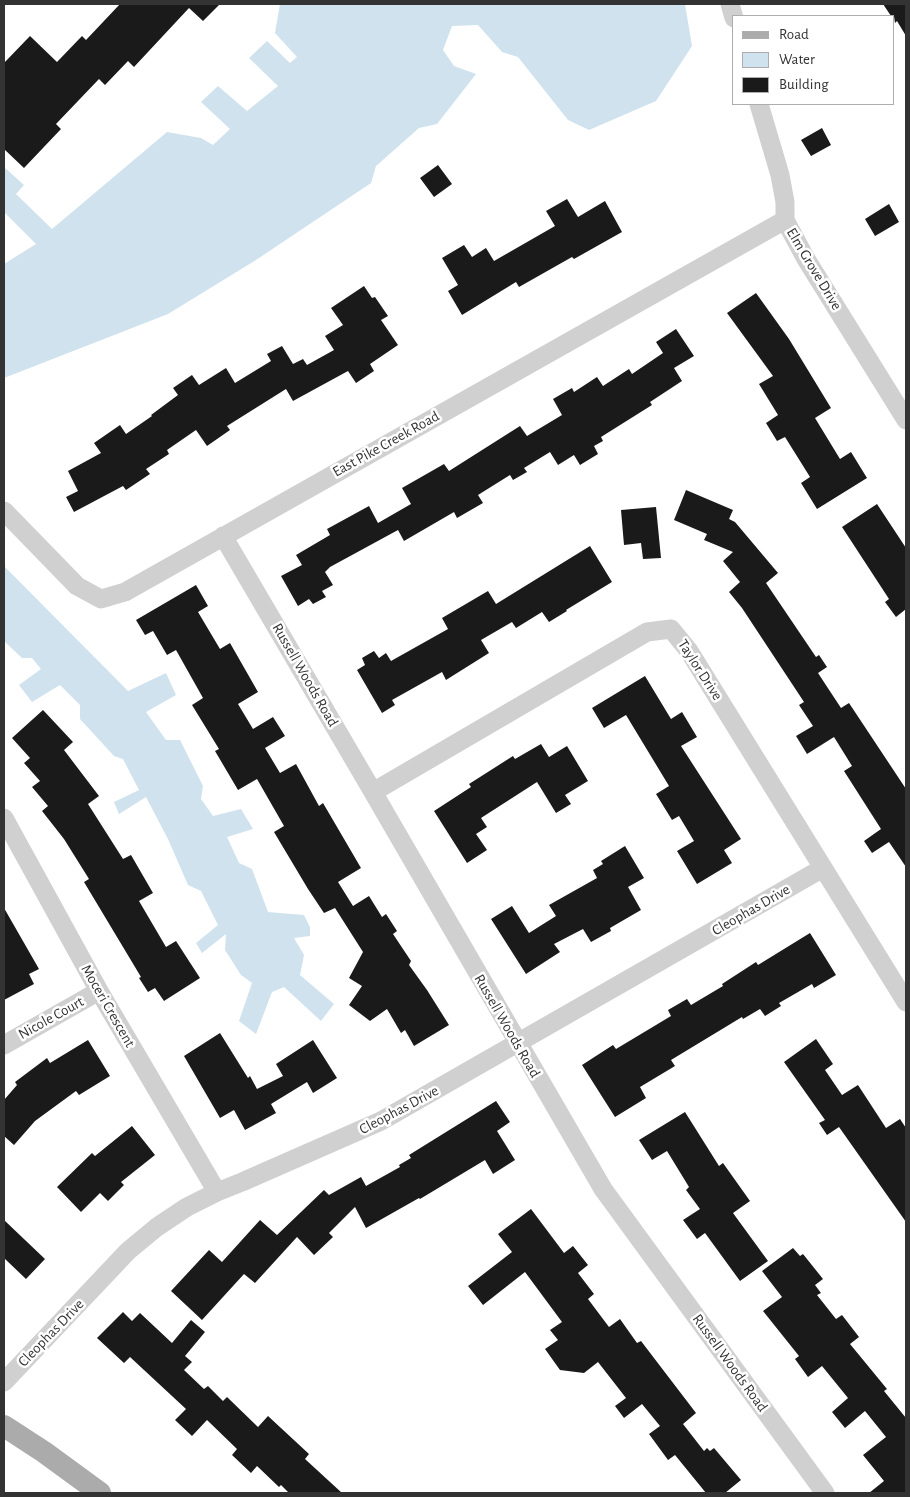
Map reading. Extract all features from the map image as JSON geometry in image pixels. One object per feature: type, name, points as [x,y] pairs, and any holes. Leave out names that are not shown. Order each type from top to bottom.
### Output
[{"type":"main road","points":[[4,1426],[44,1452],[100,1493]]},
{"type":"street","name":"Elm Grove Drive","points":[[759,105],[780,176],[785,202],[785,220],[806,259],[906,420]]},
{"type":"street","name":"East Pike Creek Road","points":[[4,511],[78,586],[101,599],[125,592],[785,220]]},
{"type":"street","name":"Russell Woods Road","points":[[223,536],[603,1189],[825,1493]]},
{"type":"street","name":"Taylor Drive","points":[[373,792],[647,632],[672,629],[689,650],[906,1002]]},
{"type":"street","name":"Moceri Crescent","points":[[4,818],[99,991],[217,1192]]},
{"type":"street","name":"Cleophas Drive","points":[[4,1382],[128,1251],[157,1227],[186,1207],[381,1122],[823,868]]},
{"type":"street","name":"Nicole Court","points":[[4,1045],[99,991]]},
{"type":"water","points":[[280,4],[685,4],[692,46],[656,101],[589,130],[568,120],[518,57],[502,52],[478,25],[452,26],[443,50],[454,66],[476,74],[437,124],[419,128],[376,166],[371,183],[256,260],[168,314],[4,378],[4,264],[36,244],[4,212],[4,167],[24,185],[16,194],[52,229],[167,132],[201,138],[213,145],[230,129],[201,102],[218,86],[247,111],[278,86],[249,58],[267,41],[290,63],[297,57],[275,33]]},
{"type":"water","points":[[4,566],[128,691],[166,673],[176,695],[146,712],[166,740],[180,740],[203,786],[201,799],[213,816],[241,809],[253,829],[227,837],[239,863],[252,869],[268,912],[304,915],[310,927],[310,936],[294,938],[304,955],[300,975],[334,1004],[321,1021],[284,987],[272,992],[256,1034],[239,1021],[252,983],[241,975],[225,950],[226,934],[202,953],[196,943],[218,925],[201,891],[188,885],[168,839],[146,797],[119,814],[114,802],[139,790],[123,759],[114,756],[80,719],[80,705],[60,685],[32,702],[19,685],[41,669],[32,658],[22,658],[4,641]]},
{"type":"building","points":[[120,4],[220,4],[203,21],[189,8],[134,67],[128,61],[105,85],[99,79],[56,124],[61,129],[24,168],[4,149],[4,63],[30,36],[57,62],[82,36],[86,40]]},
{"type":"building","points":[[883,4],[906,4],[906,36],[897,21],[895,23],[895,15],[890,15]]},
{"type":"building","points":[[822,128],[831,145],[811,156],[801,140]]},
{"type":"building","points":[[438,165],[452,184],[434,197],[420,178]]},
{"type":"building","points":[[567,199],[578,217],[605,201],[622,232],[519,287],[516,282],[462,315],[448,291],[458,285],[442,258],[464,245],[472,257],[486,248],[494,261],[555,226],[546,211]]},
{"type":"building","points":[[889,204],[899,222],[875,236],[865,219]]},
{"type":"building","points":[[364,286],[372,298],[375,297],[388,316],[381,320],[398,345],[370,364],[374,371],[356,383],[348,371],[293,401],[286,389],[227,426],[230,430],[207,446],[196,430],[167,450],[169,454],[146,469],[150,474],[126,490],[123,486],[74,512],[66,497],[78,491],[68,471],[101,453],[94,443],[120,425],[126,434],[152,416],[178,395],[173,388],[192,375],[199,385],[226,368],[235,383],[271,361],[267,354],[282,346],[293,364],[303,359],[307,365],[334,350],[325,336],[343,325],[331,308]]},
{"type":"building","points":[[756,293],[789,339],[831,408],[815,418],[840,459],[851,452],[867,478],[817,509],[801,483],[810,477],[785,437],[777,441],[766,423],[778,415],[759,384],[773,376],[727,313]]},
{"type":"building","points":[[676,329],[694,356],[674,368],[682,381],[650,402],[652,405],[601,437],[603,441],[594,446],[598,454],[580,465],[574,455],[558,465],[550,452],[524,468],[527,472],[513,480],[510,475],[478,495],[483,503],[457,518],[454,512],[404,541],[398,530],[330,567],[325,572],[333,585],[322,591],[326,597],[313,604],[309,599],[298,606],[281,576],[302,565],[296,555],[330,535],[327,529],[369,506],[378,523],[411,504],[402,488],[444,464],[449,471],[520,426],[527,436],[562,415],[553,399],[572,388],[574,392],[597,377],[603,386],[629,369],[632,374],[663,353],[656,342]]},
{"type":"building","points":[[686,490],[733,510],[729,519],[735,522],[778,573],[766,583],[816,657],[819,655],[827,667],[818,673],[841,708],[849,703],[906,789],[906,867],[889,842],[872,853],[864,841],[881,829],[844,771],[852,766],[834,737],[807,754],[796,736],[813,726],[799,705],[804,702],[742,608],[729,592],[740,582],[723,561],[733,552],[704,540],[707,534],[674,520]]},
{"type":"building","points":[[877,504],[906,548],[906,609],[896,617],[885,602],[889,599],[842,527]]},
{"type":"building","points":[[656,507],[661,558],[643,559],[641,543],[624,545],[621,510]]},
{"type":"building","points":[[590,546],[612,582],[549,622],[542,612],[516,628],[512,622],[481,640],[489,653],[446,680],[442,672],[392,700],[395,705],[382,713],[357,670],[365,665],[362,658],[374,651],[379,658],[386,653],[391,661],[448,629],[442,618],[488,591],[496,604]]},
{"type":"building","points":[[196,585],[208,606],[198,612],[220,649],[230,643],[258,692],[238,704],[253,729],[273,717],[285,736],[265,748],[280,773],[296,764],[319,806],[323,803],[361,868],[338,882],[353,906],[369,896],[382,917],[386,914],[397,931],[393,934],[411,961],[409,965],[449,1025],[414,1046],[405,1030],[401,1033],[387,1009],[370,1021],[349,1005],[362,986],[349,978],[363,952],[335,908],[324,913],[308,889],[274,832],[284,826],[257,779],[238,790],[215,751],[219,749],[192,705],[203,698],[176,650],[167,655],[153,631],[145,635],[136,620]]},
{"type":"building","points":[[645,676],[671,719],[682,712],[697,737],[681,746],[741,839],[724,850],[732,863],[697,884],[677,851],[694,841],[679,816],[672,820],[656,794],[669,786],[626,715],[604,728],[592,708]]},
{"type":"building","points":[[43,710],[73,742],[64,750],[99,796],[88,804],[123,859],[131,855],[153,893],[139,901],[166,947],[176,941],[200,978],[164,1001],[155,988],[148,992],[139,978],[141,977],[84,882],[89,879],[64,839],[42,811],[48,806],[32,787],[40,781],[24,763],[30,758],[12,738]]},
{"type":"building","points":[[541,744],[549,757],[567,746],[588,781],[565,795],[571,804],[556,813],[537,782],[481,818],[487,827],[476,834],[487,850],[467,863],[434,811],[471,787],[469,784],[513,756],[515,759]]},
{"type":"building","points":[[625,846],[644,878],[628,887],[641,910],[610,928],[611,931],[591,942],[583,929],[554,944],[560,952],[526,974],[491,919],[512,906],[529,933],[556,916],[549,905],[597,878],[593,870],[603,864],[601,861]]},
{"type":"building","points":[[4,908],[39,969],[29,974],[34,984],[4,1000]]},
{"type":"building","points":[[810,933],[836,975],[814,988],[812,984],[779,1003],[781,1006],[765,1016],[760,1009],[743,1019],[742,1017],[671,1060],[675,1066],[640,1087],[646,1098],[615,1117],[582,1065],[613,1045],[616,1049],[671,1016],[668,1010],[687,999],[691,1005],[723,986],[722,984],[756,962],[758,965]]},
{"type":"building","points":[[220,1033],[257,1089],[283,1076],[276,1064],[313,1040],[337,1078],[313,1093],[307,1082],[271,1104],[276,1113],[245,1130],[234,1110],[220,1118],[184,1056]]},
{"type":"building","points":[[816,1039],[833,1064],[825,1070],[842,1095],[858,1085],[886,1128],[900,1119],[906,1128],[906,1222],[839,1127],[827,1135],[819,1123],[825,1120],[784,1062]]},
{"type":"building","points":[[88,1040],[110,1076],[79,1095],[76,1091],[35,1121],[14,1145],[4,1136],[4,1100],[17,1085],[15,1082],[47,1058],[50,1063]]},
{"type":"building","points":[[496,1101],[510,1122],[497,1131],[515,1160],[493,1174],[485,1160],[420,1199],[366,1228],[355,1207],[329,1233],[333,1237],[314,1255],[297,1237],[255,1283],[244,1274],[202,1320],[171,1291],[209,1250],[222,1262],[260,1220],[277,1235],[324,1190],[329,1195],[361,1177],[366,1186],[400,1167],[399,1165],[411,1158],[409,1155]]},
{"type":"building","points":[[685,1112],[719,1166],[723,1163],[750,1201],[733,1213],[768,1261],[740,1281],[705,1233],[697,1239],[683,1220],[700,1209],[686,1190],[689,1187],[667,1151],[652,1160],[639,1140]]},
{"type":"building","points":[[132,1126],[155,1155],[121,1182],[124,1185],[108,1201],[100,1193],[81,1212],[57,1187],[92,1153],[95,1156]]},
{"type":"building","points":[[531,1209],[564,1253],[573,1246],[588,1265],[578,1273],[594,1294],[588,1299],[609,1327],[620,1319],[637,1343],[641,1341],[696,1413],[683,1424],[704,1451],[707,1448],[710,1451],[714,1448],[741,1480],[725,1493],[706,1493],[675,1455],[668,1460],[649,1434],[660,1426],[642,1404],[624,1418],[615,1406],[626,1398],[598,1362],[584,1373],[560,1370],[545,1349],[558,1340],[550,1330],[562,1322],[525,1272],[483,1305],[468,1286],[512,1252],[498,1234]]},
{"type":"building","points":[[4,1220],[45,1259],[26,1279],[4,1258]]},
{"type":"building","points":[[793,1248],[800,1256],[803,1254],[823,1279],[815,1285],[821,1293],[817,1295],[836,1319],[842,1315],[859,1337],[850,1344],[887,1389],[884,1391],[906,1418],[906,1493],[869,1493],[884,1481],[863,1455],[886,1437],[865,1411],[845,1428],[832,1412],[848,1398],[822,1366],[808,1377],[795,1359],[799,1356],[763,1311],[782,1297],[762,1271]]},
{"type":"building","points":[[123,1312],[132,1321],[140,1313],[172,1343],[191,1320],[205,1332],[185,1356],[192,1362],[184,1370],[204,1389],[208,1386],[223,1401],[227,1397],[258,1427],[268,1416],[309,1454],[305,1459],[342,1493],[289,1493],[281,1485],[279,1487],[257,1466],[251,1473],[232,1455],[237,1449],[207,1420],[192,1436],[175,1420],[186,1409],[130,1357],[124,1363],[97,1338]]}]
